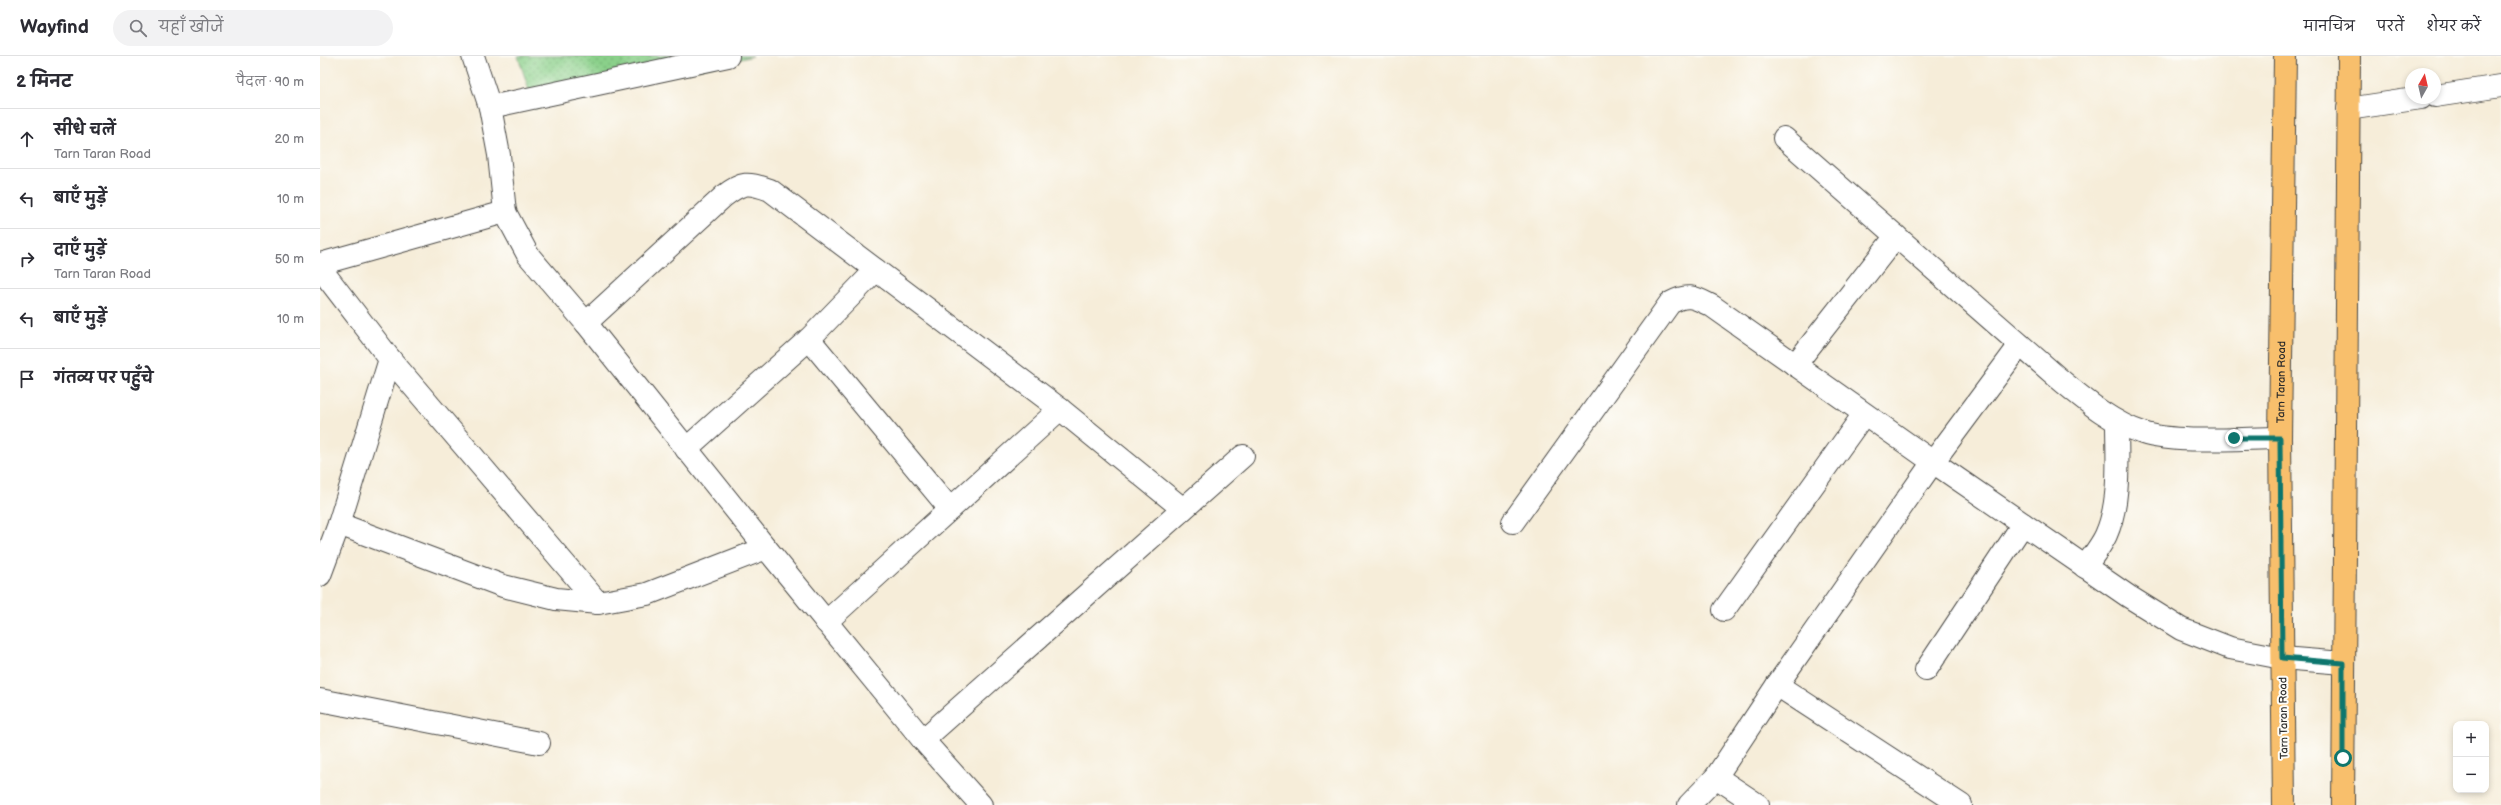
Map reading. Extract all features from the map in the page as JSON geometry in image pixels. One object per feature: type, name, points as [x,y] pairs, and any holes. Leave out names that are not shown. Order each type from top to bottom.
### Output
[{"type":"main road","name":"Tarn Taran Road","points":[[2284,805],[2280,438],[2285,56]]},
{"type":"main road","points":[[2343,805],[2349,56]]},
{"type":"street","points":[[473,56],[490,107],[499,154],[505,212],[528,255],[586,323],[766,548],[923,740],[981,805]]},
{"type":"street","points":[[490,107],[728,56]]},
{"type":"street","points":[[2441,95],[2501,86]]},
{"type":"street","points":[[2348,109],[2405,100]]},
{"type":"street","points":[[1784,138],[2020,345],[2102,413],[2117,422],[2144,433],[2173,438],[2280,438]]},
{"type":"street","points":[[586,323],[737,186],[753,183],[770,190],[1060,409],[1183,509]]},
{"type":"street","points":[[320,264],[505,212]]},
{"type":"street","points":[[1795,365],[1896,236]]},
{"type":"street","points":[[320,268],[390,360],[598,603]]},
{"type":"street","points":[[686,449],[809,339],[876,270]]},
{"type":"street","points":[[1513,522],[1670,303],[1681,296],[1695,297],[1712,306],[1932,462],[2086,567],[2181,629],[2230,648],[2282,658],[2343,663]]},
{"type":"street","points":[[809,339],[950,509]]},
{"type":"street","points":[[1690,805],[1716,777],[1777,685],[1932,462],[2020,345]]},
{"type":"street","points":[[320,576],[340,524],[390,360]]},
{"type":"street","points":[[826,622],[1060,409]]},
{"type":"street","points":[[1724,610],[1864,414]]},
{"type":"street","points":[[2086,567],[2106,536],[2112,513],[2117,482],[2117,422]]},
{"type":"street","points":[[923,740],[1243,456]]},
{"type":"street","points":[[340,524],[504,586],[556,599],[598,603],[647,594],[766,548]]},
{"type":"street","points":[[1926,670],[2023,524]]},
{"type":"street","points":[[1777,685],[1961,805]]},
{"type":"street","points":[[320,700],[539,743]]},
{"type":"street","points":[[1716,777],[1758,805]]},
{"type":"green space","points":[[518,56],[753,56],[535,109]]},
{"type":"route","points":[[2234,438],[2280,438],[2282,658],[2343,663],[2343,758]]}]
